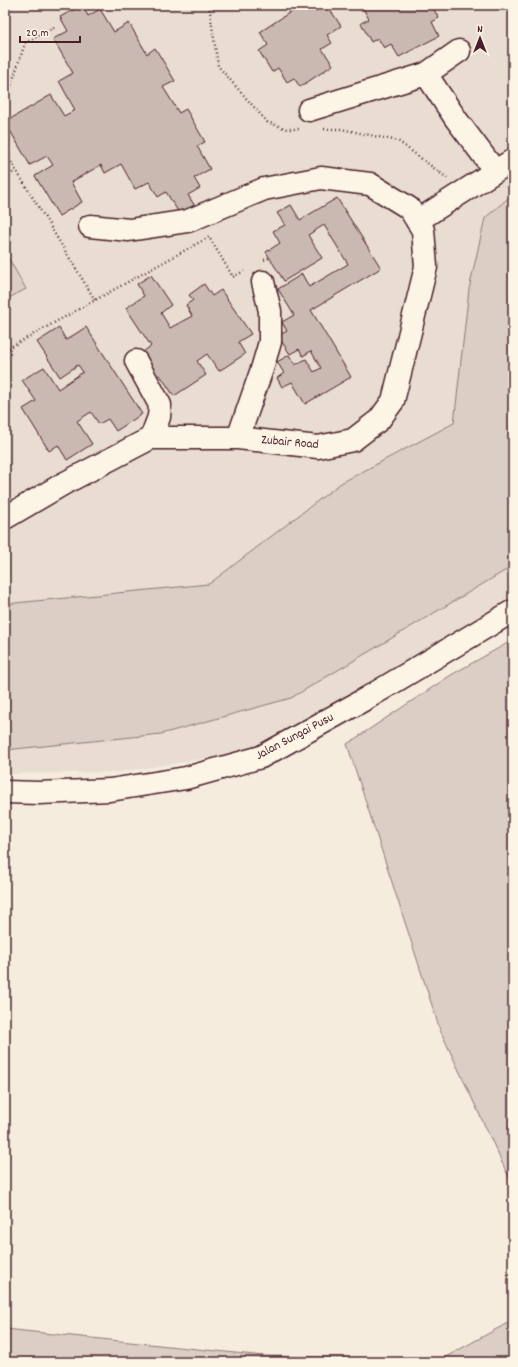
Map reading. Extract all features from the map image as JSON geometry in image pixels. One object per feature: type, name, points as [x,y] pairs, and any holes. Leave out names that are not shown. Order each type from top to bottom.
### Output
[{"type":"street","points":[[309,110],[426,74],[459,51]]},
{"type":"street","points":[[426,74],[456,119],[495,171]]},
{"type":"street","points":[[417,221],[513,160]]},
{"type":"street","name":"Zubair Road","points":[[5,518],[63,484],[151,438],[238,438],[318,447],[353,440],[379,420],[393,401],[426,267],[423,230],[409,208],[370,184],[321,178],[264,189],[188,221],[129,230],[90,226]]},
{"type":"street","points":[[238,438],[270,342],[270,311],[263,282]]},
{"type":"street","points":[[136,361],[160,405],[159,417],[151,438]]},
{"type":"street","name":"Jalan Sungai Pusu","points":[[5,792],[39,793],[110,790],[186,778],[261,757],[367,698],[513,611]]},
{"type":"path","points":[[5,104],[25,43],[55,27]]},
{"type":"path","points":[[5,152],[95,300]]},
{"type":"path","points":[[5,177],[16,171]]},
{"type":"path","points":[[5,350],[209,236],[233,277],[245,271]]},
{"type":"path","points":[[263,261],[270,258]]},
{"type":"shaded area","points":[[5,5],[513,5],[513,601],[450,635],[246,752],[121,772],[5,774]]},
{"type":"shaded area","points":[[513,194],[513,566],[291,698],[161,734],[5,750],[5,604],[209,584],[341,483],[454,423],[469,289],[485,218]]},
{"type":"shaded area","points":[[5,252],[26,289],[5,300]]},
{"type":"shaded area","points":[[513,640],[513,1186],[440,1030],[347,744],[451,675]]},
{"type":"shaded area","points":[[513,1320],[513,1362],[5,1362],[5,1329],[264,1356],[442,1359]]},
{"type":"building","points":[[82,5],[88,16],[100,9],[114,32],[129,23],[147,54],[155,48],[175,81],[163,87],[179,113],[186,109],[205,142],[197,146],[210,169],[194,178],[200,188],[188,195],[196,208],[181,216],[166,192],[158,197],[149,182],[135,189],[121,164],[105,173],[101,165],[71,182],[82,202],[59,216],[35,176],[53,165],[47,156],[30,165],[5,122],[51,95],[64,116],[75,110],[59,81],[73,73],[53,39],[68,31],[60,17]]},
{"type":"building","points":[[301,5],[311,5],[315,11],[323,5],[327,5],[341,26],[327,35],[332,43],[322,49],[333,65],[300,87],[294,78],[287,82],[278,68],[272,72],[259,51],[268,45],[260,32]]},
{"type":"building","points":[[361,5],[441,5],[442,6],[434,10],[439,18],[432,22],[439,36],[399,57],[391,44],[384,48],[378,38],[371,42],[361,23],[369,19]]},
{"type":"building","points":[[337,198],[381,268],[311,310],[351,377],[305,404],[292,382],[282,387],[277,378],[284,373],[277,362],[289,355],[295,365],[306,359],[314,372],[321,368],[311,351],[303,356],[299,349],[290,354],[278,336],[287,331],[282,322],[294,315],[278,289],[302,274],[309,287],[348,264],[324,225],[308,235],[322,258],[284,281],[266,252],[280,243],[273,231],[285,225],[277,213],[291,205],[300,220]]},
{"type":"building","points":[[151,275],[171,305],[161,313],[170,328],[192,316],[186,305],[193,300],[189,295],[204,284],[212,296],[221,290],[251,334],[238,342],[245,354],[219,371],[207,354],[197,361],[206,375],[174,396],[160,375],[152,380],[136,357],[151,346],[126,308],[144,296],[137,284]]},
{"type":"building","points":[[86,327],[142,414],[116,431],[108,419],[99,424],[91,412],[77,421],[92,444],[67,460],[58,445],[49,451],[23,409],[36,401],[22,380],[44,367],[58,389],[83,372],[78,365],[60,377],[37,342],[59,328],[66,340]]},
{"type":"building","points":[[5,420],[7,420],[5,466]]}]
